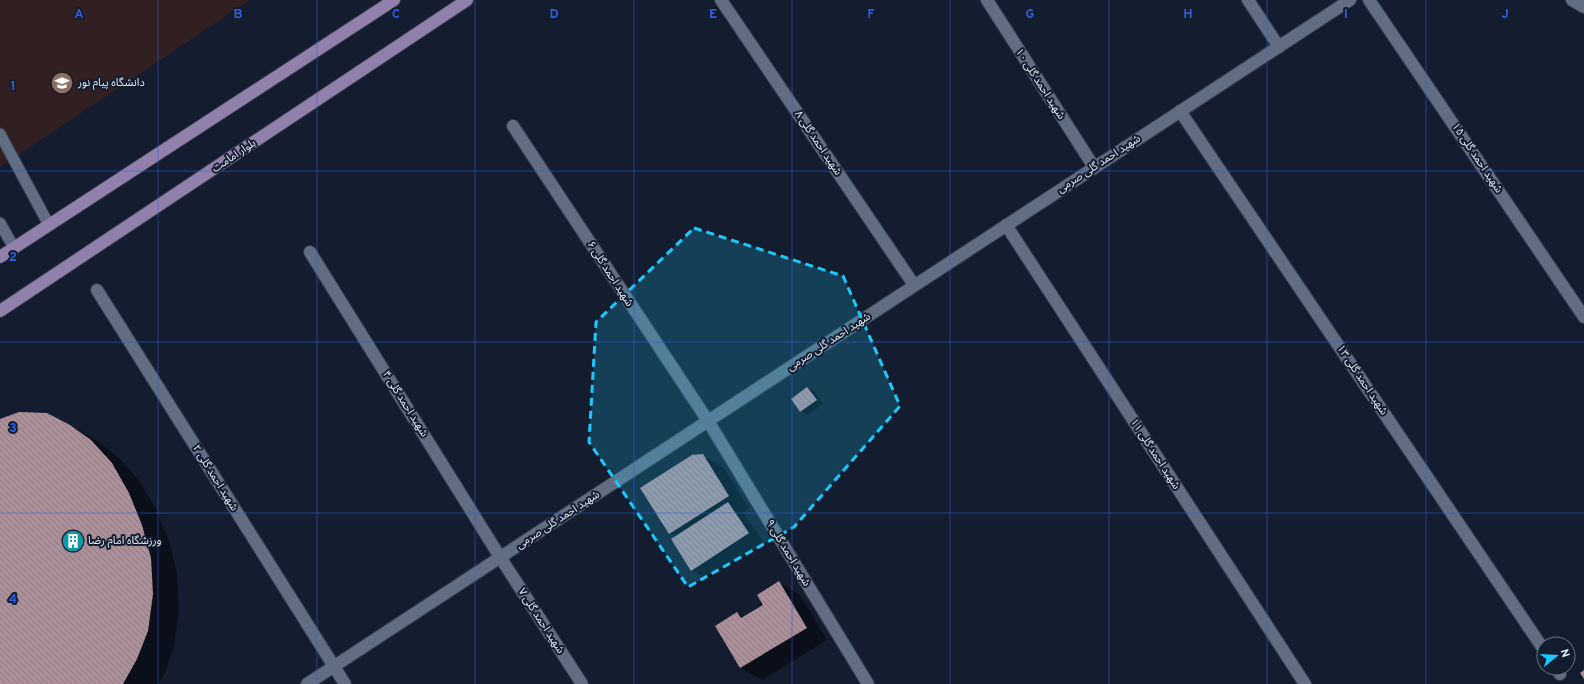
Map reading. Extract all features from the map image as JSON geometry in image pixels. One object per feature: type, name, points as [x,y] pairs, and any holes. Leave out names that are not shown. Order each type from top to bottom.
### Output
[{"type":"main road","points":[[0,257],[394,0]]},
{"type":"main road","name":"بلوار امامت","points":[[0,311],[467,0]]},
{"type":"street","name":"شهید احمد گلی ۸","points":[[721,0],[914,285]]},
{"type":"street","name":"شهید احمد گلی ۱۰","points":[[986,0],[1094,168]]},
{"type":"street","points":[[1248,0],[1279,46]]},
{"type":"street","name":"شهید احمد گلی صرمی","points":[[307,684],[1350,0]]},
{"type":"street","name":"شهید احمد گلی ۱۵","points":[[1369,0],[1584,317]]},
{"type":"street","points":[[1572,0],[1584,6]]},
{"type":"street","name":"شهید احمد گلی ۱۳","points":[[1180,111],[1536,638]]},
{"type":"street","name":"شهید احمد گلی ۶","points":[[513,126],[708,421]]},
{"type":"street","name":"شهید احمد گلی ۱۱","points":[[1006,225],[1305,684]]},
{"type":"street","name":"شهید احمد گلی ۴","points":[[310,252],[500,557]]},
{"type":"street","name":"شهید احمد گلی ۲","points":[[97,290],[345,684]]},
{"type":"street","name":"شهید احمد گلی ۹","points":[[708,421],[868,684]]},
{"type":"street","name":"شهید احمد گلی ۷","points":[[500,557],[582,684]]},
{"type":"lane","points":[[0,134],[49,225]]},
{"type":"lane","points":[[0,223],[14,248]]},
{"type":"highlighted area","points":[[694,228],[843,276],[900,406],[794,527],[688,587],[589,442],[596,322]]},
{"type":"shaded area","name":"دانشگاه پیام نور","points":[[0,0],[250,0],[0,167]]},
{"type":"building","points":[[807,387],[817,400],[800,412],[791,399]]},
{"type":"building","name":"ورزشگاه امام رضا","points":[[19,412],[47,413],[70,425],[91,440],[112,463],[129,493],[142,525],[151,558],[153,594],[148,631],[137,659],[123,684],[0,684],[0,419]]},
{"type":"building","points":[[703,454],[729,496],[669,534],[640,488],[692,455]]},
{"type":"building","points":[[728,502],[749,533],[691,571],[671,539]]},
{"type":"building","points":[[779,581],[807,628],[740,668],[715,626],[737,612],[741,618],[763,605],[757,595]]},
{"type":"building","points":[[1584,670],[1584,679],[1580,673]]},
{"type":"place","name":"دانشگاه پیام نور","points":[[62,83]]},
{"type":"place","name":"ورزشگاه امام رضا","points":[[73,541]]}]
